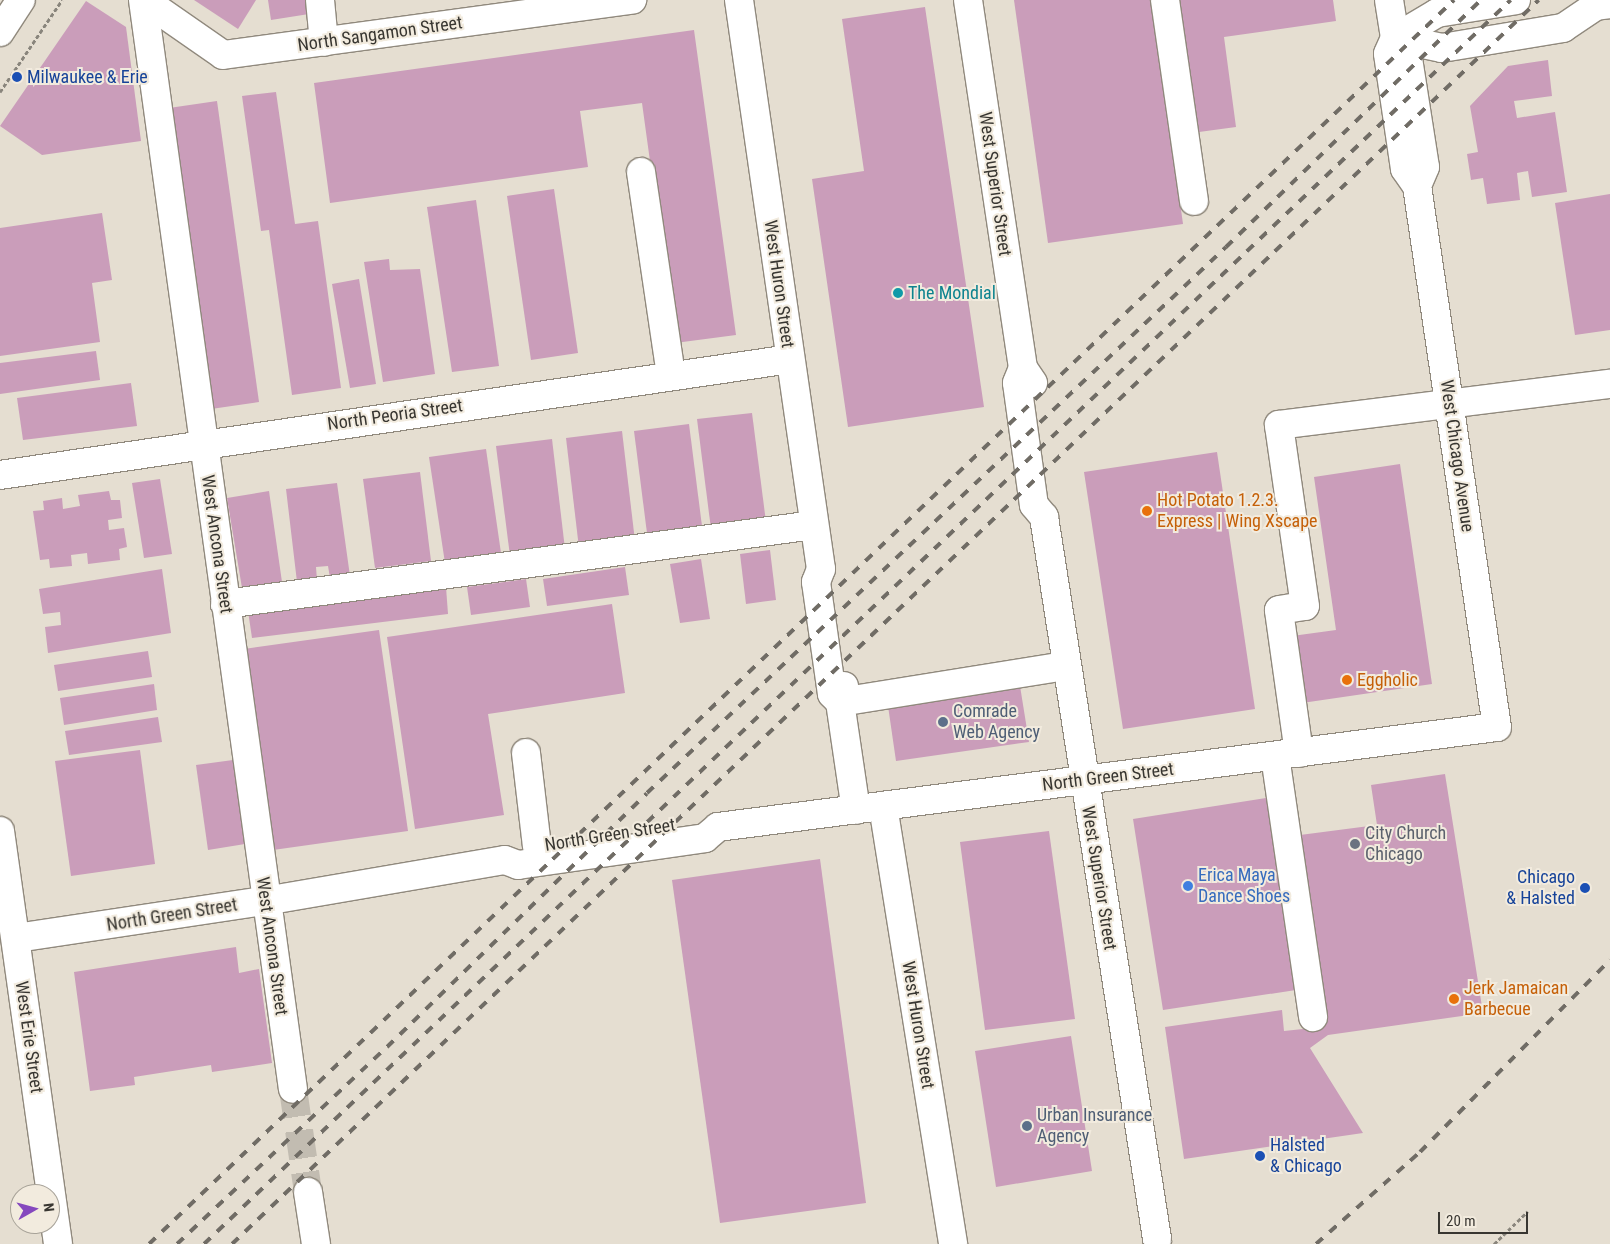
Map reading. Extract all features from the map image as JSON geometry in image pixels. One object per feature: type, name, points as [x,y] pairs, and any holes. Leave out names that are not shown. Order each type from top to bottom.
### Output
[{"type":"street","points":[[0,32],[21,0]]},
{"type":"street","name":"North Sangamon Street","points":[[143,0],[223,55],[632,0]]},
{"type":"street","name":"West Ancona Street","points":[[143,0],[265,901],[293,1088]]},
{"type":"street","points":[[320,0],[324,42]]},
{"type":"street","name":"West Huron Street","points":[[738,0],[814,525],[821,569],[829,579],[845,692],[840,702],[856,810]]},
{"type":"street","name":"West Superior Street","points":[[968,0],[1023,368],[1033,382],[1050,502],[1044,517],[1083,780],[1157,1239]]},
{"type":"street","points":[[1165,0],[1194,201]]},
{"type":"street","name":"West Chicago Avenue","points":[[1389,0],[1395,38],[1388,54],[1403,160],[1405,169],[1417,186],[1497,727]]},
{"type":"street","points":[[1395,38],[1437,13],[1516,0]]},
{"type":"street","points":[[1395,38],[1442,48],[1563,28],[1595,3]]},
{"type":"street","points":[[641,172],[671,376]]},
{"type":"street","name":"North Peoria Street","points":[[0,475],[203,443],[790,359]]},
{"type":"street","points":[[1313,1017],[1287,754],[1279,610],[1305,606],[1280,425],[1610,384]]},
{"type":"street","points":[[225,604],[814,525]]},
{"type":"street","points":[[840,702],[1066,666]]},
{"type":"street","name":"North Green Street","points":[[16,938],[265,901],[505,860],[518,865],[705,838],[718,827],[1497,727]]},
{"type":"street","points":[[526,753],[537,846]]},
{"type":"street","name":"West Huron Street","points":[[883,806],[953,1244]]},
{"type":"street","name":"North Green Street","points":[[505,860],[516,849],[704,820],[718,827]]},
{"type":"street","name":"West Erie Street","points":[[1,848],[16,938],[58,1244]]},
{"type":"street","points":[[310,1204],[316,1244]]},
{"type":"path","points":[[0,92],[62,0]]},
{"type":"path","points":[[1494,1244],[1528,1211]]},
{"type":"building","points":[[194,0],[256,0],[238,29]]},
{"type":"building","points":[[268,0],[307,0],[309,14],[271,20]]},
{"type":"building","points":[[1014,0],[1152,0],[1183,224],[1048,243]]},
{"type":"building","points":[[1179,0],[1333,0],[1336,21],[1224,37],[1236,127],[1199,132]]},
{"type":"building","points":[[86,1],[126,27],[141,141],[42,155],[0,126]]},
{"type":"building","name":"The Mondial","points":[[925,7],[984,407],[848,427],[812,179],[864,171],[842,19]]},
{"type":"building","points":[[694,30],[736,335],[675,343],[642,103],[580,111],[588,167],[330,203],[314,83]]},
{"type":"building","points":[[1548,60],[1552,96],[1514,101],[1517,118],[1555,112],[1567,192],[1532,197],[1528,171],[1517,173],[1520,200],[1487,204],[1483,178],[1471,180],[1467,154],[1478,152],[1470,106],[1508,66]]},
{"type":"building","points":[[276,92],[295,224],[318,221],[341,388],[292,395],[269,230],[261,231],[242,96]]},
{"type":"building","points":[[217,101],[259,402],[211,409],[169,108]]},
{"type":"building","points":[[554,189],[578,353],[531,360],[507,196]]},
{"type":"building","points":[[1610,194],[1610,330],[1575,335],[1555,203]]},
{"type":"building","points":[[476,200],[499,366],[452,372],[427,207]]},
{"type":"building","points":[[102,213],[112,280],[92,283],[100,342],[0,356],[0,228]]},
{"type":"building","points":[[389,259],[390,270],[420,269],[435,374],[383,382],[364,262]]},
{"type":"building","points":[[359,279],[376,384],[350,388],[332,284]]},
{"type":"building","points":[[96,351],[100,380],[0,394],[0,363]]},
{"type":"building","points":[[131,383],[137,426],[23,440],[17,398]]},
{"type":"building","points":[[752,413],[766,522],[711,529],[697,419]]},
{"type":"building","points":[[689,424],[703,534],[648,541],[634,431]]},
{"type":"building","points":[[622,431],[635,541],[579,548],[566,438]]},
{"type":"building","points":[[552,439],[565,549],[510,556],[496,446]]},
{"type":"building","points":[[486,449],[501,553],[445,563],[429,457]]},
{"type":"building","points":[[1217,452],[1255,709],[1123,729],[1084,472]]},
{"type":"building","points":[[1400,464],[1432,684],[1302,703],[1292,636],[1336,630],[1314,477]]},
{"type":"building","points":[[420,472],[431,561],[375,568],[363,479]]},
{"type":"building","points":[[160,479],[172,554],[144,558],[132,483]]},
{"type":"building","points":[[337,483],[350,576],[330,578],[328,566],[316,567],[317,580],[297,582],[286,489]]},
{"type":"building","points":[[109,491],[111,500],[120,500],[122,518],[108,520],[109,530],[124,528],[127,547],[119,549],[120,560],[88,564],[87,553],[71,555],[72,566],[50,568],[49,559],[40,560],[33,511],[44,510],[43,501],[62,498],[63,509],[80,506],[78,495]]},
{"type":"building","points":[[269,491],[283,589],[242,588],[227,498]]},
{"type":"building","points":[[770,550],[776,600],[746,604],[740,554]]},
{"type":"building","points":[[701,559],[710,619],[680,623],[670,564]]},
{"type":"building","points":[[625,567],[629,595],[547,606],[543,579]]},
{"type":"building","points":[[162,569],[171,633],[48,653],[45,627],[61,625],[60,612],[43,614],[39,589]]},
{"type":"building","points":[[526,579],[530,607],[471,615],[467,587]]},
{"type":"building","points":[[446,587],[448,614],[252,638],[248,611]]},
{"type":"building","points":[[612,604],[625,693],[488,714],[504,815],[415,829],[387,637]]},
{"type":"building","points":[[379,630],[408,831],[273,850],[244,649]]},
{"type":"building","points":[[148,651],[152,677],[58,691],[54,665]]},
{"type":"building","points":[[154,684],[157,710],[64,725],[60,698]]},
{"type":"building","points":[[1020,686],[1029,742],[896,761],[888,706]]},
{"type":"building","points":[[158,717],[162,742],[69,755],[65,731]]},
{"type":"building","points":[[140,750],[155,864],[71,876],[55,761]]},
{"type":"building","points":[[233,760],[245,844],[208,850],[196,765]]},
{"type":"building","points":[[1445,774],[1483,1013],[1328,1035],[1310,1048],[1363,1133],[1184,1159],[1165,1027],[1282,1010],[1284,1031],[1303,1029],[1326,1011],[1300,835],[1377,825],[1371,785]]},
{"type":"building","points":[[1266,798],[1296,990],[1163,1010],[1133,819]]},
{"type":"building","points":[[1049,831],[1075,1019],[985,1030],[960,842]]},
{"type":"building","points":[[820,859],[866,1203],[720,1223],[672,880]]},
{"type":"building","points":[[236,947],[239,973],[259,969],[272,1063],[212,1072],[211,1065],[134,1077],[135,1085],[90,1091],[74,972]]},
{"type":"building","points":[[1071,1036],[1092,1171],[996,1187],[975,1051]]},
{"type":"tunnel","points":[[293,1089],[308,1192]]},
{"type":"railway","points":[[149,1244],[1454,0]]},
{"type":"railway","points":[[177,1244],[387,1047],[647,793],[1226,247],[1481,0]]},
{"type":"railway","points":[[204,1244],[1511,0]]},
{"type":"railway","points":[[232,1244],[1539,0]]},
{"type":"railway","points":[[1316,1244],[1420,1152],[1610,960]]},
{"type":"place","name":"Milwaukee & Erie","points":[[17,77]]},
{"type":"place","name":"The Mondial","points":[[898,293]]},
{"type":"place","name":"Hot Potato 1.2.3. Express | Wing Xscape","points":[[1147,511]]},
{"type":"place","name":"Eggholic","points":[[1347,680]]},
{"type":"place","name":"Comrade Web Agency","points":[[943,722]]},
{"type":"place","name":"City Church Chicago","points":[[1355,844]]},
{"type":"place","name":"Erica Maya Dance Shoes","points":[[1188,886]]},
{"type":"place","name":"Chicago & Halsted","points":[[1585,888]]},
{"type":"place","name":"Jerk Jamaican Barbecue","points":[[1454,999]]},
{"type":"place","name":"Urban Insurance Agency","points":[[1027,1126]]},
{"type":"place","name":"Halsted & Chicago","points":[[1260,1156]]}]
